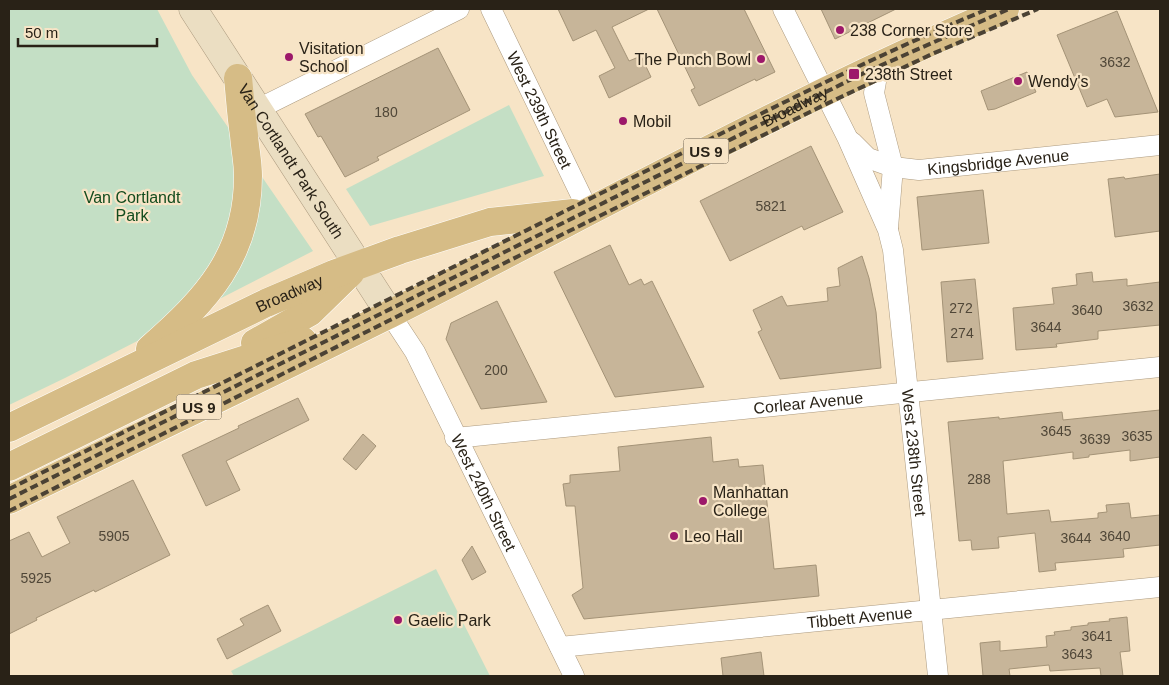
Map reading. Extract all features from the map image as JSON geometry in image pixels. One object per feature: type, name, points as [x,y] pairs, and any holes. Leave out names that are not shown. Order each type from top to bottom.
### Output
[{"type":"main road","name":"Van Cortlandt Park South","points":[[193,9],[390,314]]},
{"type":"main road","name":"Broadway","points":[[9,500],[390,314],[824,91],[879,64],[1004,9]]},
{"type":"main road","points":[[123,372],[176,326],[206,295],[222,273],[238,239],[246,207],[248,176],[238,78]]},
{"type":"main road","name":"Broadway","points":[[9,428],[266,302],[358,265],[490,222],[589,212]]},
{"type":"main road","points":[[196,375],[302,317],[358,265]]},
{"type":"main road","name":"Broadway","points":[[9,467],[196,375],[390,314]]},
{"type":"street","points":[[258,109],[459,9]]},
{"type":"street","name":"West 239th Street","points":[[491,9],[589,212]]},
{"type":"street","name":"West 238th Street","points":[[783,9],[847,137],[888,230],[893,250],[938,676]]},
{"type":"street","name":"West 238th Street","points":[[879,64],[874,93],[892,167],[888,230]]},
{"type":"street","name":"Kingsbridge Avenue","points":[[847,137],[868,158],[892,167],[919,170],[1160,145]]},
{"type":"street","name":"West 240th Street","points":[[390,314],[415,352],[574,676]]},
{"type":"street","name":"Corlear Avenue","points":[[456,438],[1160,367]]},
{"type":"street","name":"Tibbett Avenue","points":[[560,647],[1160,587]]},
{"type":"green space","name":"Van Cortlandt Park","points":[[9,9],[157,9],[192,75],[313,251],[9,405]]},
{"type":"green space","points":[[509,105],[544,176],[370,226],[346,189]]},
{"type":"green space","name":"Gaelic Park","points":[[436,569],[490,676],[234,676],[231,671]]},
{"type":"building","points":[[558,9],[649,9],[612,27],[629,61],[641,56],[651,77],[609,98],[599,76],[615,68],[596,30],[573,41]]},
{"type":"building","points":[[657,9],[744,9],[775,72],[756,81],[755,79],[699,106],[691,90],[695,88]]},
{"type":"building","points":[[821,9],[896,9],[835,39]]},
{"type":"building","points":[[1117,11],[1158,112],[1115,117],[1107,99],[1087,107],[1057,35]]},
{"type":"building","points":[[438,48],[470,110],[377,157],[379,160],[345,177],[321,136],[318,137],[305,114]]},
{"type":"building","name":"Wendy's","points":[[1027,72],[1036,92],[995,109],[988,110],[981,91]]},
{"type":"building","points":[[811,146],[843,212],[804,230],[802,226],[730,261],[700,201]]},
{"type":"building","points":[[1160,174],[1160,231],[1115,237],[1108,179],[1124,177],[1125,179]]},
{"type":"building","points":[[983,190],[989,243],[922,250],[917,197]]},
{"type":"building","points":[[610,245],[629,285],[641,279],[644,285],[652,281],[704,387],[615,397],[554,272]]},
{"type":"building","points":[[862,256],[876,312],[881,368],[780,379],[758,332],[762,330],[753,310],[782,296],[787,306],[828,301],[827,288],[840,286],[838,268]]},
{"type":"building","points":[[1092,272],[1093,282],[1127,279],[1127,286],[1160,282],[1160,325],[1098,331],[1098,339],[1056,344],[1057,347],[1016,350],[1013,308],[1054,304],[1052,288],[1077,285],[1076,274]]},
{"type":"building","points":[[975,279],[983,359],[947,362],[941,282]]},
{"type":"building","points":[[497,301],[547,402],[481,409],[446,339],[451,323]]},
{"type":"building","points":[[298,398],[309,420],[226,461],[240,490],[206,506],[182,455]]},
{"type":"building","points":[[1160,410],[1160,457],[1130,461],[1130,450],[1073,459],[1073,452],[1003,461],[1007,514],[1049,510],[1051,522],[1098,518],[1098,513],[1107,512],[1106,505],[1129,503],[1131,518],[1160,515],[1160,545],[1123,549],[1124,557],[1055,563],[1056,570],[1039,572],[1035,533],[998,537],[999,548],[972,550],[971,540],[959,541],[948,422],[1062,412],[1063,420]]},
{"type":"building","points":[[363,434],[376,446],[356,470],[343,459]]},
{"type":"building","name":"Leo Hall","points":[[711,437],[713,462],[738,459],[739,467],[763,465],[774,569],[816,565],[819,596],[584,619],[572,595],[583,588],[575,506],[566,506],[563,484],[570,483],[570,475],[620,471],[618,447]]},
{"type":"building","points":[[133,480],[170,555],[95,592],[94,590],[36,618],[37,620],[9,634],[9,541],[29,532],[42,557],[70,543],[57,517]]},
{"type":"building","points":[[472,546],[486,572],[472,580],[462,560]]},
{"type":"building","points":[[268,605],[281,631],[227,659],[217,639],[244,625],[240,619]]},
{"type":"building","points":[[1127,617],[1130,651],[1120,652],[1123,676],[1101,676],[1100,668],[1050,671],[1049,665],[1009,669],[1010,676],[983,676],[980,643],[1000,641],[1000,651],[1047,647],[1046,636],[1055,635],[1054,632],[1071,630],[1071,627],[1088,625],[1088,623]]},
{"type":"building","points":[[761,652],[764,676],[723,676],[721,658]]},
{"type":"railway","points":[[9,489],[773,108],[944,27],[988,9]]},
{"type":"railway","points":[[9,499],[866,72],[1009,9]]},
{"type":"railway","points":[[9,511],[824,105],[932,54],[1038,9]]},
{"type":"place","name":"238 Corner Store","points":[[840,30]]},
{"type":"place","name":"Visitation School","points":[[289,57]]},
{"type":"place","name":"The Punch Bowl","points":[[761,59]]},
{"type":"place","name":"238th Street","points":[[854,74]]},
{"type":"place","name":"Wendy's","points":[[1018,81]]},
{"type":"place","name":"Mobil","points":[[623,121]]},
{"type":"place","name":"Manhattan College","points":[[703,501]]},
{"type":"place","name":"Leo Hall","points":[[674,536]]},
{"type":"place","name":"Gaelic Park","points":[[398,620]]}]
